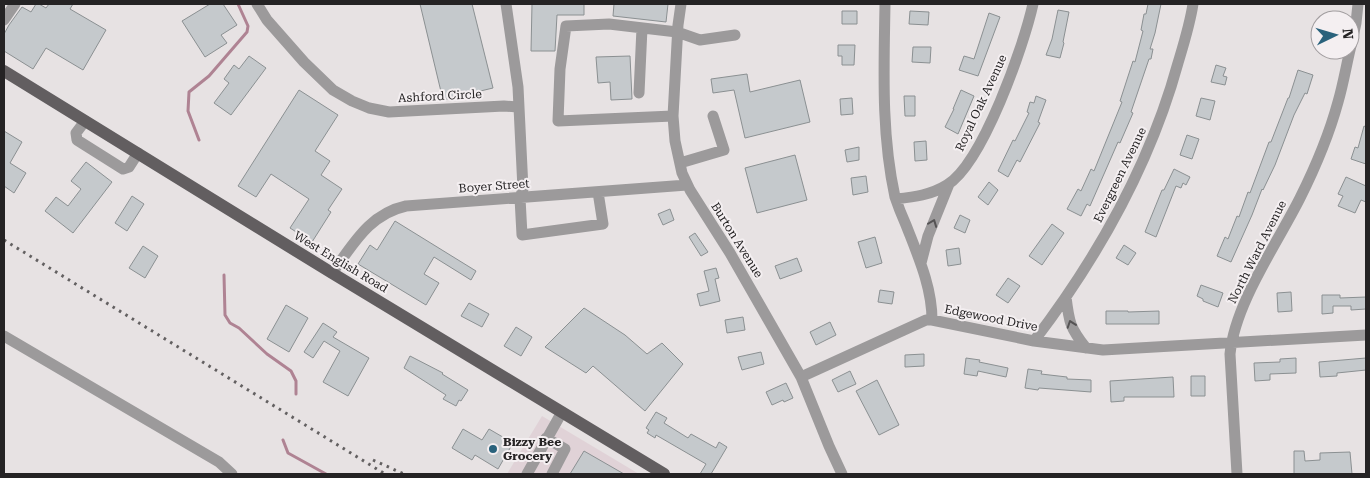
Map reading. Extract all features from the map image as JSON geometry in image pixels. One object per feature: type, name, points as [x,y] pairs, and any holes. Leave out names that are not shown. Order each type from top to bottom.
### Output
[{"type":"main road","name":"West English Road","points":[[4,71],[664,474]]},
{"type":"street","points":[[4,20],[15,4]]},
{"type":"street","name":"Ashford Circle","points":[[257,4],[267,20],[304,62],[333,90],[369,108],[389,112],[504,106],[518,107]]},
{"type":"street","points":[[506,4],[518,88],[523,189],[520,198],[522,235],[603,224],[598,192]]},
{"type":"street","name":"Burton Avenue","points":[[681,4],[673,116],[675,141],[687,185],[730,253],[801,377],[842,474]]},
{"type":"street","name":"Edgewood Drive","points":[[885,4],[884,86],[890,168],[896,199],[921,263],[932,306],[932,320],[1034,341],[1103,350],[1366,335]]},
{"type":"street","name":"Royal Oak Avenue","points":[[896,199],[921,196],[934,192],[949,184],[964,168],[977,149],[1021,50],[1034,4]]},
{"type":"street","name":"Evergreen Avenue","points":[[1034,341],[1100,246],[1138,174],[1159,125],[1191,18],[1193,4]]},
{"type":"street","points":[[673,116],[558,121],[560,69],[566,26],[609,24],[678,32],[700,40],[736,35]]},
{"type":"street","points":[[640,93],[642,28]]},
{"type":"street","name":"North Ward Avenue","points":[[1237,474],[1230,354],[1231,342],[1246,301],[1314,168],[1338,103],[1348,60]]},
{"type":"street","points":[[680,164],[724,150],[713,116]]},
{"type":"street","points":[[85,121],[76,133],[77,140],[123,169],[130,168],[138,154]]},
{"type":"street","points":[[921,263],[928,236],[949,184]]},
{"type":"street","name":"Boyer Street","points":[[332,273],[363,230],[379,216],[395,208],[687,185]]},
{"type":"street","points":[[1066,297],[1068,318],[1072,330],[1086,348]]},
{"type":"street","points":[[801,377],[926,320],[932,320]]},
{"type":"street","points":[[4,336],[219,462],[232,474]]},
{"type":"street","points":[[528,474],[546,438],[562,412]]},
{"type":"street","points":[[546,438],[565,450],[552,474]]},
{"type":"shaded area","points":[[542,416],[639,474],[507,474]]},
{"type":"building","points":[[36,4],[46,8],[49,4],[73,4],[70,9],[106,30],[83,70],[46,48],[33,69],[4,51],[4,34],[9,25],[22,7],[31,12]]},
{"type":"building","points":[[210,4],[223,4],[237,25],[221,35],[227,43],[205,57],[182,21]]},
{"type":"building","points":[[420,4],[472,4],[493,88],[443,100]]},
{"type":"building","points":[[532,4],[584,4],[584,15],[557,15],[555,51],[531,51]]},
{"type":"building","points":[[614,4],[668,4],[666,22],[613,16]]},
{"type":"building","points":[[1148,4],[1161,4],[1150,49],[1153,49],[1151,59],[1149,59],[1131,112],[1133,113],[1120,143],[1118,142],[1090,206],[1087,204],[1081,216],[1067,209],[1078,189],[1081,191],[1091,169],[1094,171],[1122,102],[1120,101],[1133,61],[1135,62],[1143,31],[1141,30],[1144,14],[1146,14]]},
{"type":"building","points":[[1058,10],[1069,12],[1060,58],[1046,55],[1052,39]]},
{"type":"building","points":[[842,11],[857,11],[857,24],[842,24]]},
{"type":"building","points":[[910,11],[929,12],[928,25],[909,24]]},
{"type":"building","points":[[989,13],[1000,17],[978,76],[959,70],[964,56],[974,59]]},
{"type":"building","points":[[838,45],[855,45],[854,65],[842,65],[842,56],[838,56]]},
{"type":"building","points":[[913,47],[931,47],[930,63],[912,62]]},
{"type":"building","points":[[249,56],[266,68],[231,115],[214,103],[229,83],[224,79],[234,65],[239,69]]},
{"type":"building","points":[[630,56],[632,99],[611,100],[610,82],[598,83],[596,57]]},
{"type":"building","points":[[1216,65],[1226,68],[1223,76],[1227,77],[1225,85],[1211,82]]},
{"type":"building","points":[[1298,70],[1313,75],[1307,94],[1305,93],[1294,115],[1275,165],[1262,189],[1231,262],[1217,256],[1225,237],[1228,239],[1237,216],[1239,217],[1248,192],[1250,193],[1269,142],[1271,142],[1289,98]]},
{"type":"building","points":[[747,74],[750,92],[800,80],[810,122],[745,138],[734,90],[713,93],[711,79]]},
{"type":"building","points":[[299,90],[338,115],[315,151],[330,161],[321,175],[342,189],[328,210],[331,212],[312,242],[290,228],[309,199],[271,174],[256,197],[238,186]]},
{"type":"building","points":[[961,90],[974,96],[958,134],[945,127]]},
{"type":"building","points":[[904,96],[915,96],[915,116],[905,116]]},
{"type":"building","points":[[1036,96],[1046,100],[1038,122],[1040,123],[1020,162],[1017,160],[1008,177],[998,171],[1029,113],[1027,112],[1030,102],[1034,103]]},
{"type":"building","points":[[852,98],[853,114],[841,115],[840,99]]},
{"type":"building","points":[[1201,98],[1215,101],[1210,120],[1196,116]]},
{"type":"building","points":[[1364,126],[1366,127],[1366,164],[1351,159],[1355,147],[1358,148]]},
{"type":"building","points":[[4,131],[22,142],[10,163],[26,173],[14,193],[4,186]]},
{"type":"building","points":[[1187,135],[1199,139],[1192,159],[1180,155]]},
{"type":"building","points":[[926,141],[927,160],[915,161],[914,142]]},
{"type":"building","points":[[859,147],[859,160],[847,162],[845,150]]},
{"type":"building","points":[[795,155],[807,200],[757,213],[745,168]]},
{"type":"building","points":[[86,162],[112,182],[73,233],[45,211],[56,197],[68,206],[81,189],[71,181]]},
{"type":"building","points":[[1174,169],[1190,177],[1186,185],[1183,183],[1181,188],[1176,186],[1156,237],[1145,232],[1162,190],[1164,190]]},
{"type":"building","points":[[866,176],[868,192],[853,195],[851,178]]},
{"type":"building","points":[[1346,177],[1366,186],[1366,202],[1361,200],[1355,213],[1338,206],[1343,196],[1338,194]]},
{"type":"building","points":[[989,182],[998,190],[988,205],[978,197]]},
{"type":"building","points":[[132,196],[144,204],[127,231],[115,223]]},
{"type":"building","points":[[670,209],[674,220],[663,225],[658,214]]},
{"type":"building","points":[[960,215],[970,220],[965,233],[954,228]]},
{"type":"building","points":[[395,221],[476,271],[471,280],[434,257],[424,274],[439,283],[426,305],[358,264],[370,245],[377,250]]},
{"type":"building","points":[[1052,224],[1064,233],[1042,265],[1029,256]]},
{"type":"building","points":[[695,233],[708,252],[701,256],[689,237]]},
{"type":"building","points":[[875,237],[882,263],[866,268],[858,242]]},
{"type":"building","points":[[1124,245],[1136,253],[1128,265],[1116,258]]},
{"type":"building","points":[[143,246],[158,256],[145,278],[129,268]]},
{"type":"building","points":[[959,248],[961,264],[948,266],[946,250]]},
{"type":"building","points":[[797,258],[802,271],[780,279],[775,266]]},
{"type":"building","points":[[716,268],[719,278],[715,279],[720,301],[700,306],[697,294],[709,291],[704,271]]},
{"type":"building","points":[[1008,278],[1020,286],[1008,303],[996,295]]},
{"type":"building","points":[[1201,285],[1223,293],[1218,307],[1203,301],[1203,299],[1197,296]]},
{"type":"building","points":[[880,290],[894,292],[892,304],[878,302]]},
{"type":"building","points":[[1291,292],[1292,311],[1278,312],[1277,293]]},
{"type":"building","points":[[1322,295],[1340,295],[1340,298],[1366,297],[1366,309],[1351,310],[1351,306],[1333,306],[1333,313],[1322,314]]},
{"type":"building","points":[[469,303],[489,314],[482,327],[461,316]]},
{"type":"building","points":[[286,305],[308,318],[289,352],[267,339]]},
{"type":"building","points":[[584,308],[625,335],[647,354],[662,343],[683,364],[645,411],[593,366],[586,373],[545,347]]},
{"type":"building","points":[[1106,311],[1159,311],[1159,324],[1106,324]]},
{"type":"building","points":[[743,317],[745,330],[727,333],[725,320]]},
{"type":"building","points":[[830,322],[836,335],[816,345],[810,332]]},
{"type":"building","points":[[323,323],[337,332],[333,337],[369,358],[348,396],[323,382],[340,351],[324,341],[313,358],[304,352]]},
{"type":"building","points":[[516,327],[532,337],[521,356],[504,346]]},
{"type":"building","points":[[761,352],[764,364],[742,370],[738,357]]},
{"type":"building","points":[[924,354],[924,366],[905,367],[905,355]]},
{"type":"building","points":[[410,356],[443,373],[468,390],[461,401],[459,400],[456,406],[443,399],[446,395],[404,368]]},
{"type":"building","points":[[966,358],[1008,368],[1006,377],[978,371],[977,376],[964,374]]},
{"type":"building","points":[[1296,358],[1296,373],[1270,374],[1270,380],[1255,381],[1254,363],[1280,362],[1280,359]]},
{"type":"building","points":[[1366,358],[1366,370],[1337,373],[1337,376],[1320,377],[1319,362]]},
{"type":"building","points":[[1028,369],[1042,371],[1041,374],[1067,377],[1067,379],[1091,380],[1091,392],[1025,388]]},
{"type":"building","points":[[850,371],[856,384],[838,392],[832,380]]},
{"type":"building","points":[[1191,376],[1205,376],[1205,396],[1191,396]]},
{"type":"building","points":[[1173,377],[1174,397],[1124,397],[1124,401],[1111,402],[1110,381]]},
{"type":"building","points":[[877,380],[899,425],[879,435],[856,391]]},
{"type":"building","points":[[786,383],[793,398],[772,405],[766,392]]},
{"type":"building","points":[[656,412],[667,418],[664,423],[688,438],[691,434],[716,448],[719,442],[727,447],[711,474],[700,474],[706,464],[656,435],[655,438],[647,433],[649,430],[646,428]]},
{"type":"building","points":[[463,429],[482,440],[489,429],[513,443],[498,469],[475,455],[472,460],[452,448]]},
{"type":"building","points":[[584,451],[624,474],[570,474]]},
{"type":"building","points":[[1294,451],[1304,451],[1305,461],[1320,460],[1320,453],[1350,452],[1352,474],[1294,474]]},
{"type":"waterway","points":[[199,140],[188,111],[189,92],[209,76],[247,32],[248,26],[238,4]]},
{"type":"waterway","points":[[224,275],[225,315],[230,323],[239,328],[267,354],[291,371],[296,381],[296,394]]},
{"type":"waterway","points":[[283,440],[288,453],[326,474]]},
{"type":"railway","points":[[4,240],[385,474]]},
{"type":"railway","points":[[373,460],[404,474]]},
{"type":"place","name":"Bizzy Bee Grocery","points":[[493,449]]}]
